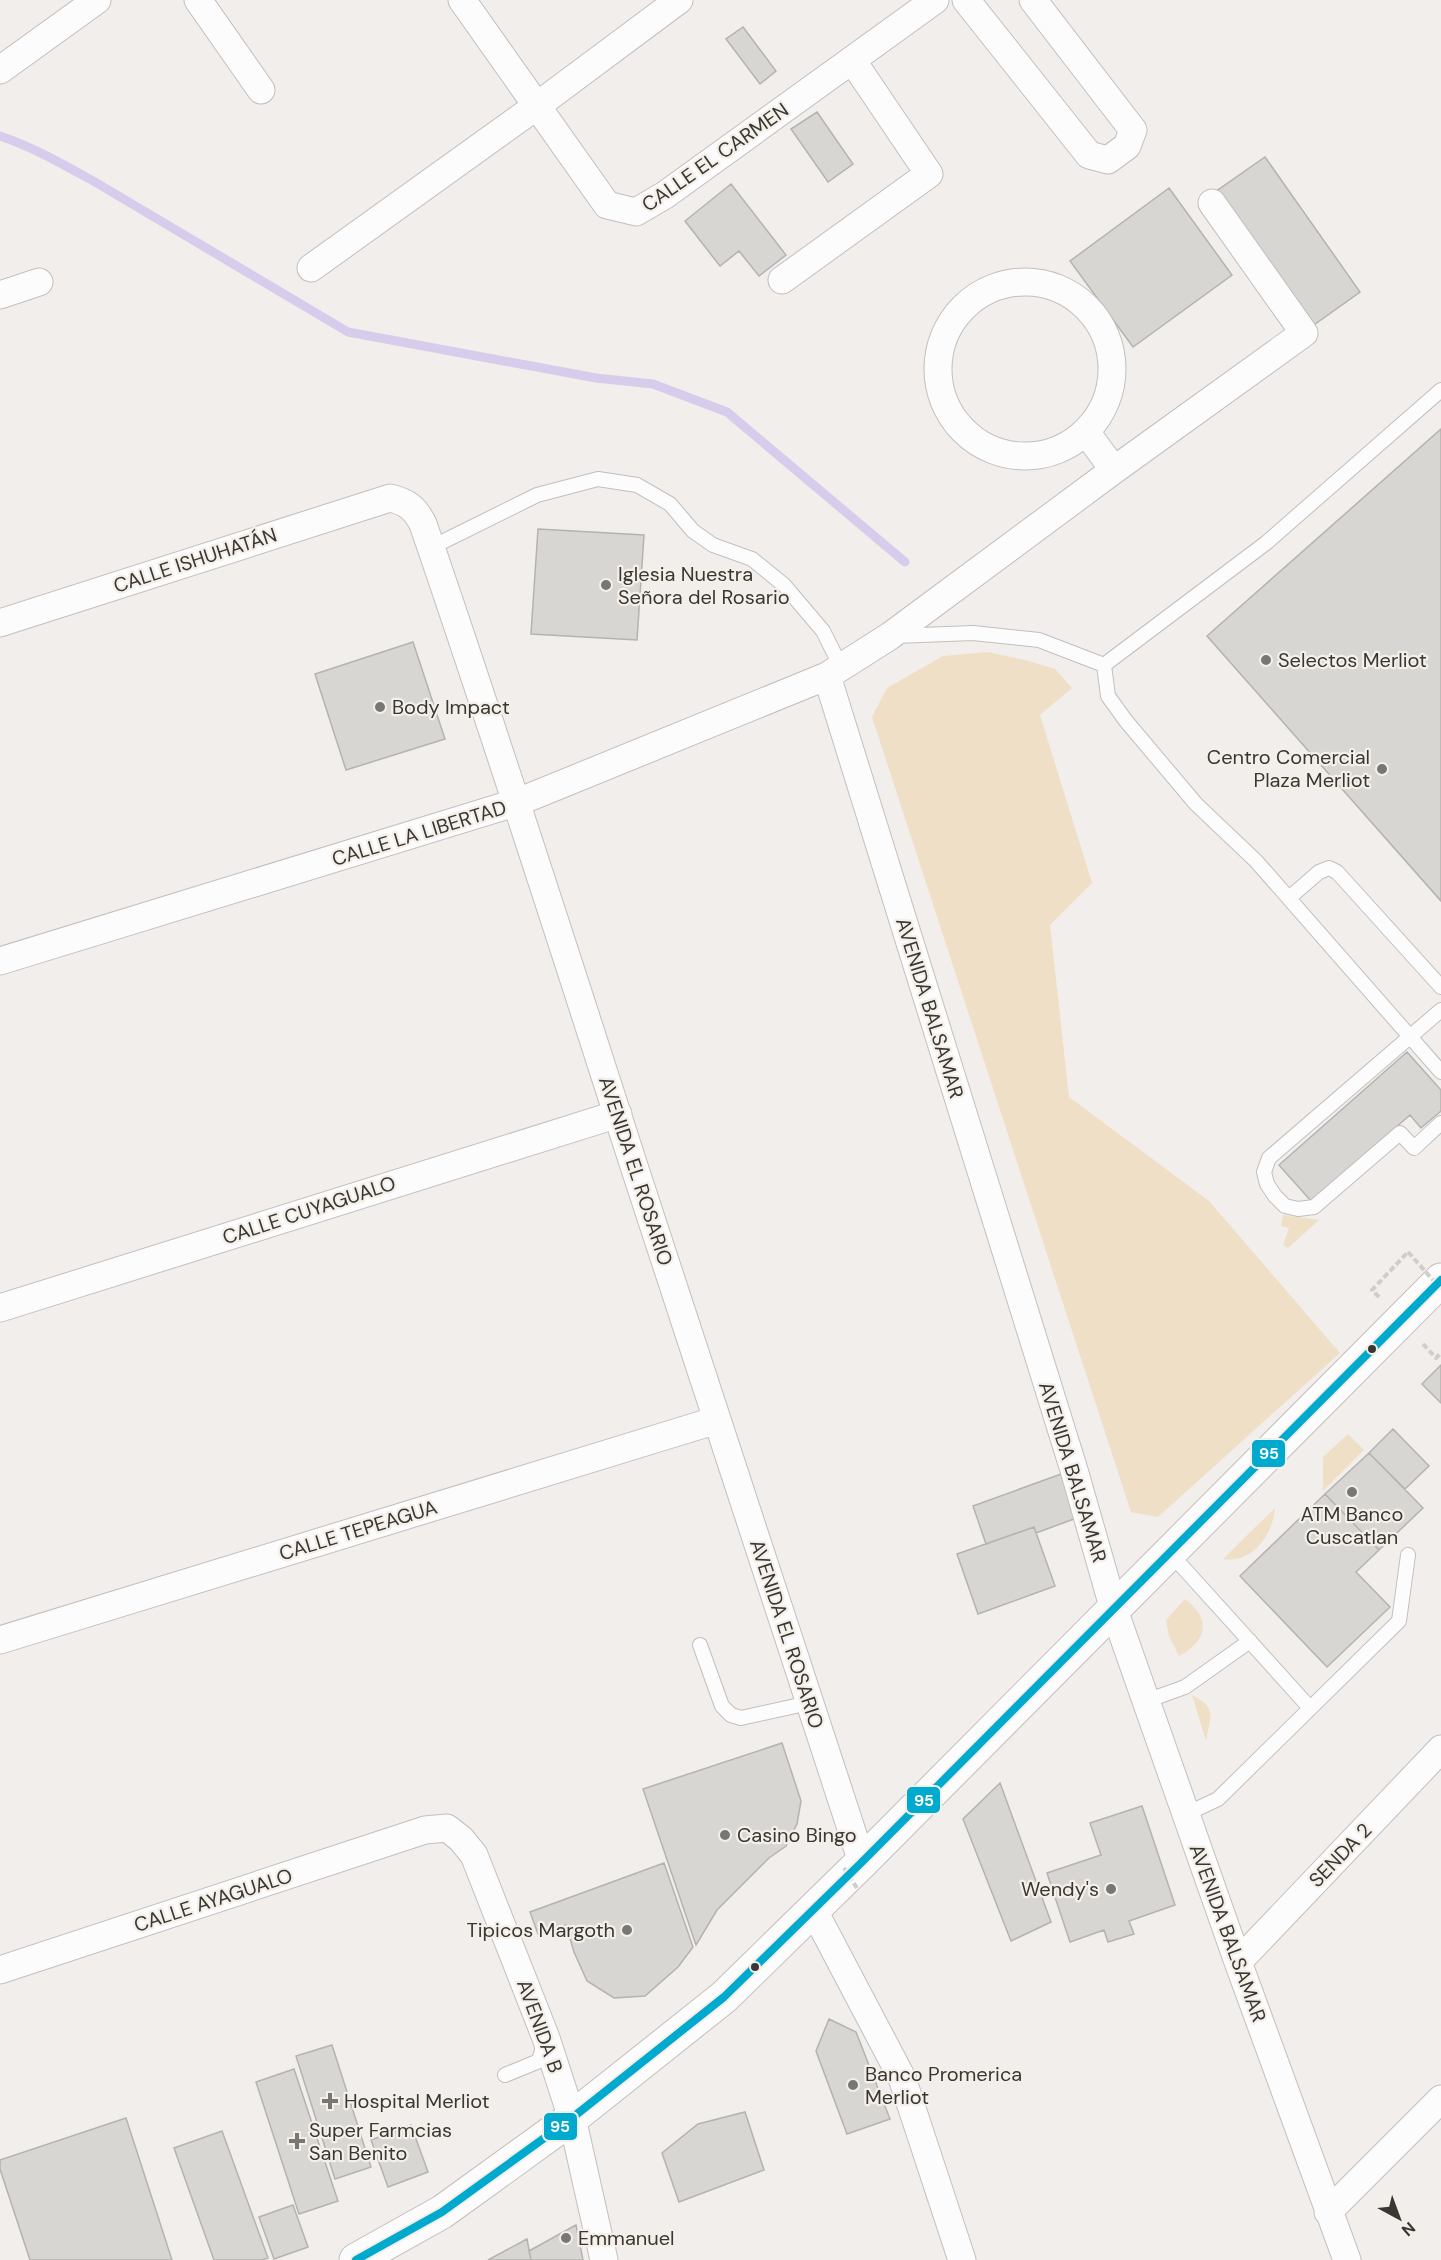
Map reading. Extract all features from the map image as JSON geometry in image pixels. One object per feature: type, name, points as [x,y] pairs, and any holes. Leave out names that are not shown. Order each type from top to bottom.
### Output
[{"type":"main road","points":[[356,2260],[442,2212],[572,2118],[724,1997],[854,1873],[1441,1280]]},
{"type":"street","points":[[0,70],[97,0]]},
{"type":"street","points":[[198,0],[261,90]]},
{"type":"street","name":"CALLE EL CARMEN","points":[[462,0],[607,205],[636,212],[665,195],[935,0]]},
{"type":"street","points":[[311,268],[538,105],[679,0]]},
{"type":"street","points":[[966,0],[1089,155],[1108,160],[1126,146],[1133,130],[1033,0]]},
{"type":"street","points":[[782,280],[929,174],[852,60]]},
{"type":"street","name":"CALLE LA LIBERTAD","points":[[0,961],[518,802],[834,671],[890,636],[1304,333],[1212,203]]},
{"type":"street","points":[[1033,281],[1062,288],[1086,305],[1104,329],[1113,357],[1111,387],[1100,415],[1086,432],[1056,451],[1028,457],[999,453],[974,441],[954,421],[941,395],[937,367],[942,339],[956,314],[977,295],[1003,284],[1033,281]]},
{"type":"street","points":[[0,295],[39,282]]},
{"type":"street","points":[[1086,432],[1114,470]]},
{"type":"street","name":"AVENIDA EL ROSARIO","points":[[390,498],[405,502],[416,510],[432,547],[518,802],[809,1702],[854,1873]]},
{"type":"street","name":"CALLE ISHUHATÁN","points":[[0,623],[390,498]]},
{"type":"street","name":"AVENIDA BALSAMAR","points":[[834,671],[1114,1610],[1238,1962],[1347,2260]]},
{"type":"street","name":"CALLE CUYAGUALO","points":[[0,1308],[618,1114]]},
{"type":"street","name":"CALLE TEPEAGUA","points":[[0,1640],[717,1420]]},
{"type":"street","name":"SENDA 2","points":[[1238,1962],[1441,1749]]},
{"type":"street","name":"AVENIDA B","points":[[426,1830],[447,1828],[461,1839],[474,1855],[546,2038],[572,2118],[604,2260]]},
{"type":"street","name":"CALLE AYAGUALO","points":[[0,1970],[426,1830]]},
{"type":"street","points":[[813,1910],[902,2078],[962,2260]]},
{"type":"street","points":[[1328,2212],[1441,2099]]},
{"type":"lane","points":[[1104,665],[1266,543],[1441,390]]},
{"type":"lane","points":[[432,547],[537,495],[598,479],[637,485],[670,504],[693,531],[713,545],[752,559],[784,585],[823,631],[834,671]]},
{"type":"lane","points":[[890,636],[973,633],[1039,640],[1104,665]]},
{"type":"lane","points":[[1104,665],[1108,696],[1126,721],[1196,804],[1256,861],[1441,1072]]},
{"type":"lane","points":[[1289,898],[1319,872],[1329,868],[1338,872],[1441,987]]},
{"type":"lane","points":[[1441,1010],[1269,1158],[1264,1172],[1267,1184],[1285,1206],[1298,1209],[1314,1207],[1400,1133],[1414,1148],[1441,1124]]},
{"type":"lane","points":[[1170,1554],[1310,1708]]},
{"type":"lane","points":[[1186,1814],[1218,1799],[1400,1621],[1408,1555]]},
{"type":"lane","points":[[1146,1701],[1185,1687],[1250,1641]]},
{"type":"lane","points":[[700,1645],[722,1706],[731,1715],[741,1718],[809,1702]]},
{"type":"lane","points":[[505,2075],[539,2061],[546,2038]]},
{"type":"path","points":[[1408,1252],[1441,1289]]},
{"type":"path","points":[[1428,1336],[1422,1342],[1437,1358],[1441,1353]]},
{"type":"shaded area","points":[[988,652],[1055,669],[1072,688],[1040,715],[1092,883],[1050,925],[1069,1097],[1209,1201],[1340,1353],[1158,1517],[1131,1512],[872,717],[887,688],[943,656]]},
{"type":"shaded area","points":[[1283,1215],[1319,1220],[1288,1248],[1283,1245],[1289,1228],[1281,1226]]},
{"type":"shaded area","points":[[1348,1434],[1364,1450],[1323,1491],[1323,1457]]},
{"type":"shaded area","points":[[1275,1508],[1270,1528],[1260,1545],[1244,1557],[1223,1559]]},
{"type":"shaded area","points":[[1185,1599],[1199,1614],[1203,1629],[1196,1644],[1179,1656],[1169,1636],[1166,1620]]},
{"type":"shaded area","points":[[1192,1695],[1206,1704],[1209,1709],[1210,1719],[1206,1741]]},
{"type":"building","points":[[743,27],[776,71],[760,84],[726,39]]},
{"type":"building","points":[[817,112],[853,164],[828,182],[791,129]]},
{"type":"building","points":[[1265,157],[1360,292],[1311,327],[1215,192]]},
{"type":"building","points":[[731,184],[786,255],[759,276],[739,251],[720,266],[685,221]]},
{"type":"building","points":[[1169,188],[1232,275],[1133,347],[1070,261]]},
{"type":"building","name":"Centro Comercial Plaza Merliot","points":[[1441,429],[1441,901],[1207,636]]},
{"type":"building","points":[[538,529],[644,535],[637,640],[531,634]]},
{"type":"building","name":"Body Impact","points":[[413,642],[445,739],[346,770],[315,674]]},
{"type":"building","points":[[1407,1052],[1441,1090],[1441,1111],[1421,1128],[1410,1115],[1311,1201],[1279,1165]]},
{"type":"building","points":[[1441,1365],[1441,1403],[1422,1384]]},
{"type":"building","points":[[1393,1429],[1429,1466],[1405,1489],[1369,1453]]},
{"type":"building","points":[[1369,1453],[1423,1508],[1379,1550],[1325,1494]]},
{"type":"building","points":[[1064,1473],[1082,1516],[1036,1533],[1034,1527],[986,1544],[973,1506]]},
{"type":"building","points":[[1325,1494],[1379,1550],[1356,1572],[1390,1607],[1327,1667],[1240,1576]]},
{"type":"building","points":[[1034,1527],[1055,1586],[978,1614],[957,1554]]},
{"type":"building","name":"Casino Bingo","points":[[782,1743],[801,1801],[797,1824],[786,1846],[769,1858],[717,1910],[696,1945],[643,1789]]},
{"type":"building","points":[[1000,1783],[1051,1922],[1011,1941],[963,1819]]},
{"type":"building","name":"Wendy's","points":[[1142,1806],[1175,1905],[1129,1921],[1134,1934],[1108,1942],[1104,1930],[1070,1942],[1047,1873],[1101,1855],[1090,1823]]},
{"type":"building","name":"Tipicos Margoth","points":[[664,1863],[693,1947],[678,1967],[645,1996],[614,1998],[587,1981],[574,1952],[566,1925],[538,1934],[530,1912]]},
{"type":"building","name":"Banco Promerica Merliot","points":[[829,2019],[856,2032],[890,2119],[847,2134],[816,2051]]},
{"type":"building","name":"Hospital Merliot","points":[[332,2045],[371,2167],[335,2179],[296,2056]]},
{"type":"building","name":"Super Farmcias San Benito","points":[[294,2069],[338,2201],[299,2214],[256,2082]]},
{"type":"building","points":[[745,2112],[764,2170],[679,2202],[662,2153],[698,2124]]},
{"type":"building","points":[[126,2118],[172,2260],[30,2260],[0,2169],[0,2160]]},
{"type":"building","points":[[411,2125],[428,2172],[388,2187],[371,2140]]},
{"type":"building","points":[[222,2131],[268,2258],[214,2260],[174,2148]]},
{"type":"building","points":[[293,2205],[308,2247],[274,2259],[259,2217]]},
{"type":"building","name":"Emmanuel","points":[[576,2225],[583,2260],[531,2260],[529,2251]]},
{"type":"building","points":[[527,2239],[531,2260],[488,2260]]},
{"type":"waterway","points":[[0,136],[36,151],[95,182],[348,332],[596,378],[653,384],[727,412],[905,562]]},
{"type":"transit line","name":"95","points":[[356,2260],[442,2212],[572,2118],[724,1997],[862,1862],[1441,1280]]},
{"type":"place","name":"Iglesia Nuestra Señora del Rosario","points":[[606,585]]},
{"type":"place","name":"Selectos Merliot","points":[[1266,660]]},
{"type":"place","name":"Body Impact","points":[[380,707]]},
{"type":"place","name":"Centro Comercial Plaza Merliot","points":[[1382,769]]},
{"type":"place","name":"ATM Banco Cuscatlan","points":[[1352,1492]]},
{"type":"place","name":"Casino Bingo","points":[[725,1835]]},
{"type":"place","name":"Wendy's","points":[[1111,1889]]},
{"type":"place","name":"Tipicos Margoth","points":[[627,1930]]},
{"type":"place","name":"Banco Promerica Merliot","points":[[853,2085]]},
{"type":"place","name":"Hospital Merliot","points":[[330,2101]]},
{"type":"place","name":"Super Farmcias San Benito","points":[[297,2141]]},
{"type":"place","name":"Emmanuel","points":[[566,2238]]}]
